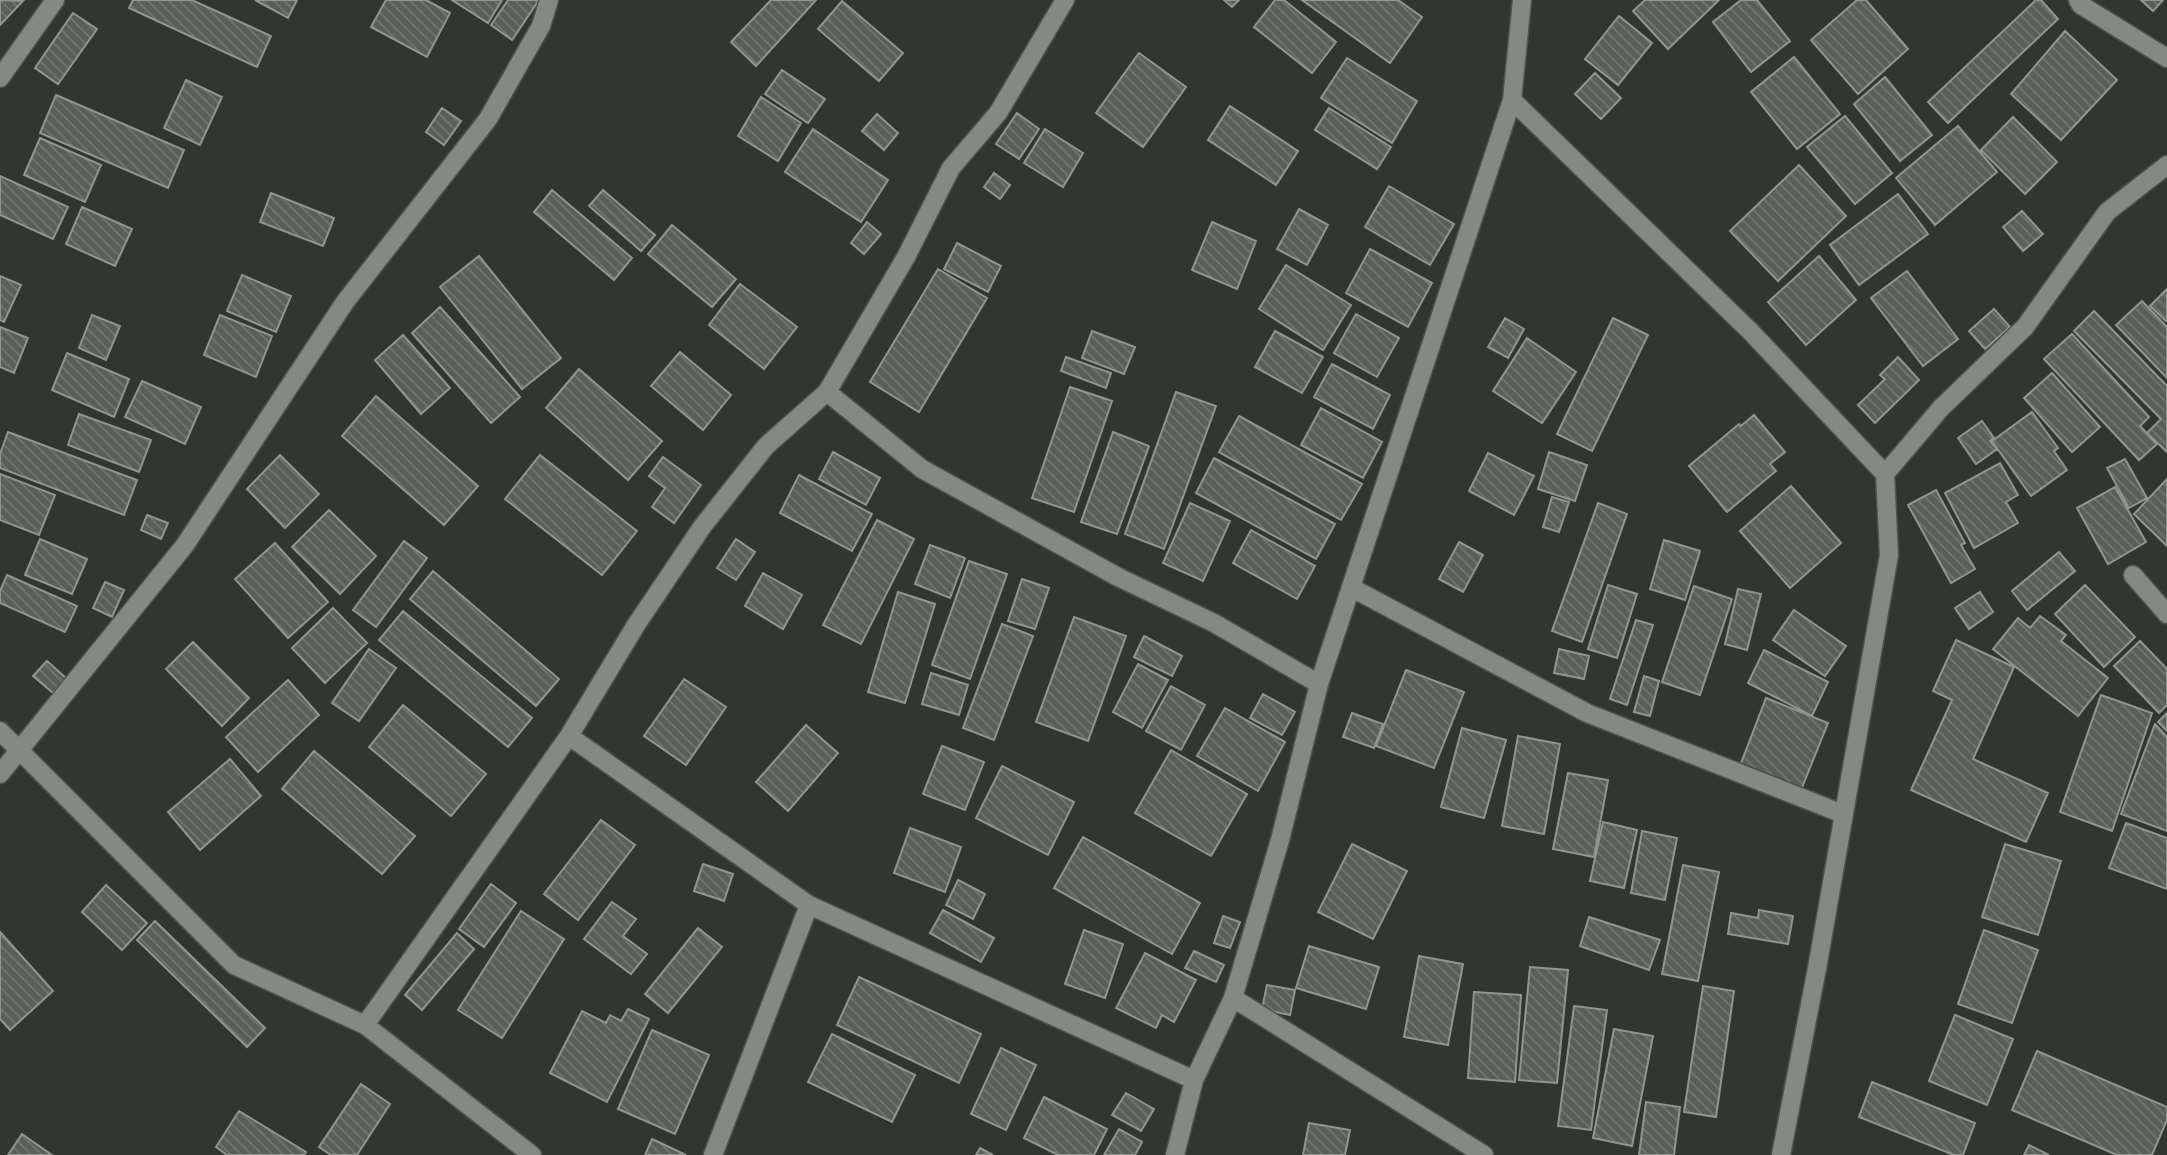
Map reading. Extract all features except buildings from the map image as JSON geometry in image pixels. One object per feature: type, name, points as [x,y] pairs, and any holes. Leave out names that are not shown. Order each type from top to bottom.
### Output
[{"type":"street","points":[[0,78],[55,0]]},
{"type":"street","points":[[0,774],[185,545],[345,302],[488,119],[541,26],[549,0]]},
{"type":"street","points":[[365,1025],[569,736],[636,625],[702,527],[766,446],[827,392],[906,257],[951,167],[998,113],[1065,0]]},
{"type":"street","points":[[1175,1155],[1194,1080],[1233,998],[1280,840],[1319,684],[1512,100],[1522,0]]},
{"type":"street","points":[[2078,0],[2081,5],[2167,58]]},
{"type":"street","points":[[1512,100],[1751,332],[1885,474],[1889,555],[1781,1155]]},
{"type":"street","points":[[1885,474],[1941,408],[2025,327],[2107,212],[2167,165]]},
{"type":"street","points":[[827,392],[922,469],[1118,577],[1214,623],[1319,684]]},
{"type":"street","points":[[2133,575],[2167,614]]},
{"type":"street","points":[[1352,588],[1587,713],[1843,814]]},
{"type":"street","points":[[0,731],[22,749],[234,965],[365,1025],[532,1155]]},
{"type":"street","points":[[569,736],[809,905],[1194,1080]]},
{"type":"street","points":[[713,1155],[809,905]]},
{"type":"street","points":[[1233,998],[1484,1155]]}]
